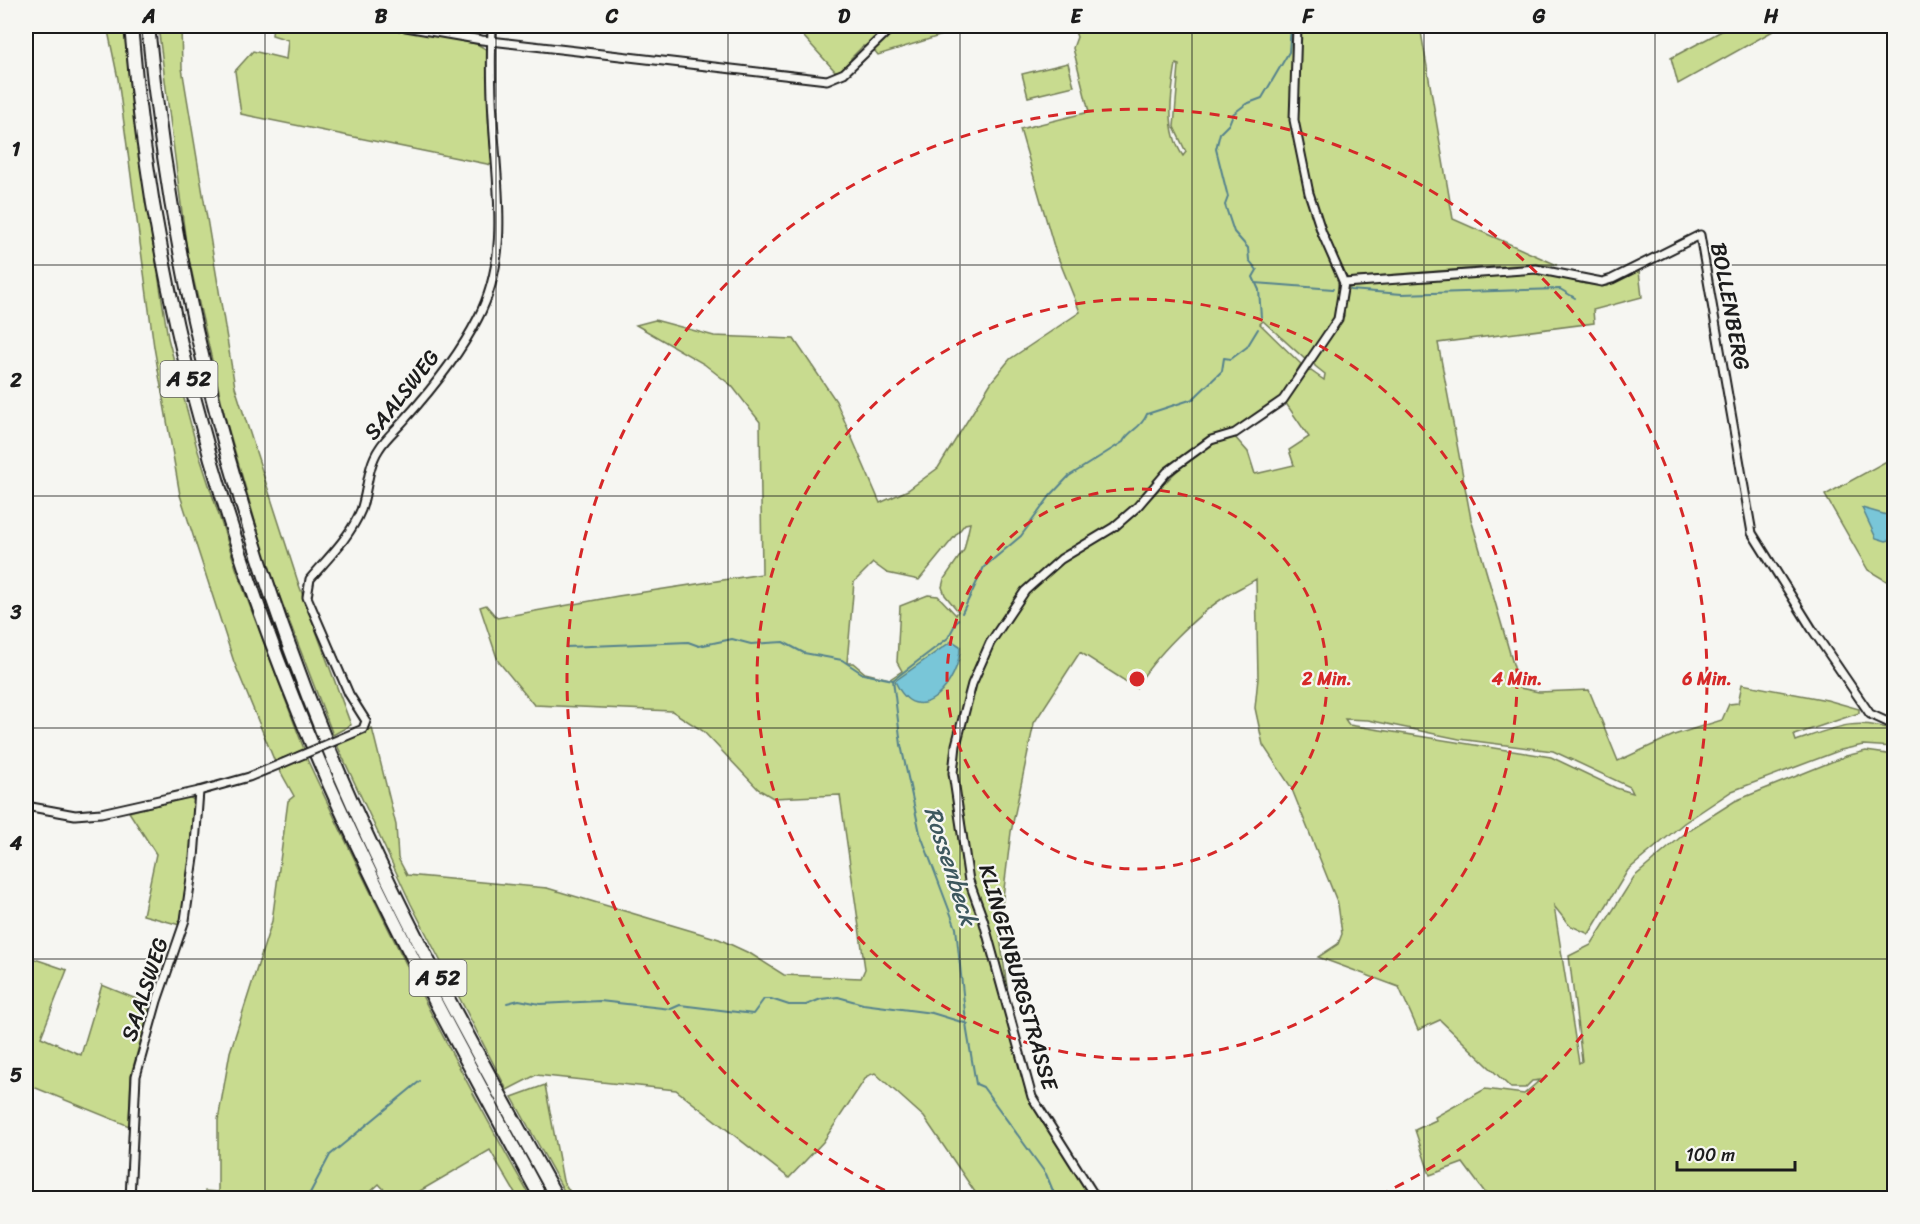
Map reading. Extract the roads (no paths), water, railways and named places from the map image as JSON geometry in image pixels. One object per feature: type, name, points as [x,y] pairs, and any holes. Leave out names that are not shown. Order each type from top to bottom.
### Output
[{"type":"highway","name":"A 52","points":[[131,26],[143,136],[184,360],[207,449],[267,626],[318,757],[361,853],[424,981],[541,1198]]},
{"type":"highway","name":"A 52","points":[[148,26],[174,229],[201,358],[244,519],[280,622],[330,751],[364,827],[437,976],[557,1198]]},
{"type":"street","points":[[400,26],[492,41],[827,80],[844,74],[893,26]]},
{"type":"street","name":"SAALSWEG","points":[[130,1198],[136,1076],[157,1001],[185,920],[194,858],[197,792],[249,777],[283,763],[363,729],[366,721],[349,694],[307,597],[307,586],[310,579],[353,525],[360,510],[378,449],[444,371],[486,303],[499,258],[492,26]]},
{"type":"street","points":[[1297,26],[1294,120],[1309,193],[1322,233],[1344,283]]},
{"type":"street","name":"BOLLENBERG","points":[[1344,283],[1536,269],[1602,282],[1700,236],[1752,533],[1812,629],[1870,714],[1894,725]]},
{"type":"street","name":"KLINGENBURGSTRASSE","points":[[1096,1198],[1032,1097],[983,919],[969,881],[953,773],[956,745],[972,684],[990,643],[1032,585],[1061,559],[1114,527],[1137,507],[1167,472],[1211,440],[1234,433],[1283,400],[1338,319],[1344,283]]},
{"type":"street","points":[[26,806],[75,815],[101,813],[197,792]]},
{"type":"water","points":[[1862,508],[1894,517],[1894,539],[1886,541],[1876,538]]},
{"type":"water","points":[[952,641],[960,646],[954,674],[946,686],[926,702],[915,703],[904,696],[895,681]]},
{"type":"waterway","name":"Rossenbeck","points":[[1261,317],[1259,290],[1253,277],[1257,270],[1249,260],[1248,248],[1234,232],[1225,205],[1228,197],[1216,149],[1220,133],[1229,124],[1233,114],[1246,104],[1262,98],[1289,52],[1291,26]]},
{"type":"waterway","points":[[1255,283],[1333,289]]},
{"type":"waterway","points":[[1350,290],[1402,294],[1560,289],[1575,298]]},
{"type":"waterway","name":"Rossenbeck","points":[[962,613],[984,567],[1021,536],[1050,496],[1069,476],[1123,442],[1142,423],[1147,414],[1193,399],[1222,371],[1224,358],[1231,359],[1247,347],[1258,329]]},
{"type":"waterway","name":"Rossenbeck","points":[[958,619],[948,638],[893,680],[901,745],[920,833],[956,928],[967,1031],[976,1084],[983,1087],[1046,1174],[1056,1198]]},
{"type":"waterway","points":[[566,647],[688,642],[699,646],[732,639],[751,644],[783,642],[804,653],[842,660],[863,674],[893,680]]},
{"type":"waterway","points":[[507,1003],[519,1000],[540,1004],[600,1001],[671,1009],[680,1005],[753,1014],[764,999],[789,1005],[806,1005],[821,999],[838,997],[863,1004],[932,1013],[968,1024]]},
{"type":"waterway","points":[[301,1198],[310,1193],[330,1155],[420,1081]]}]
